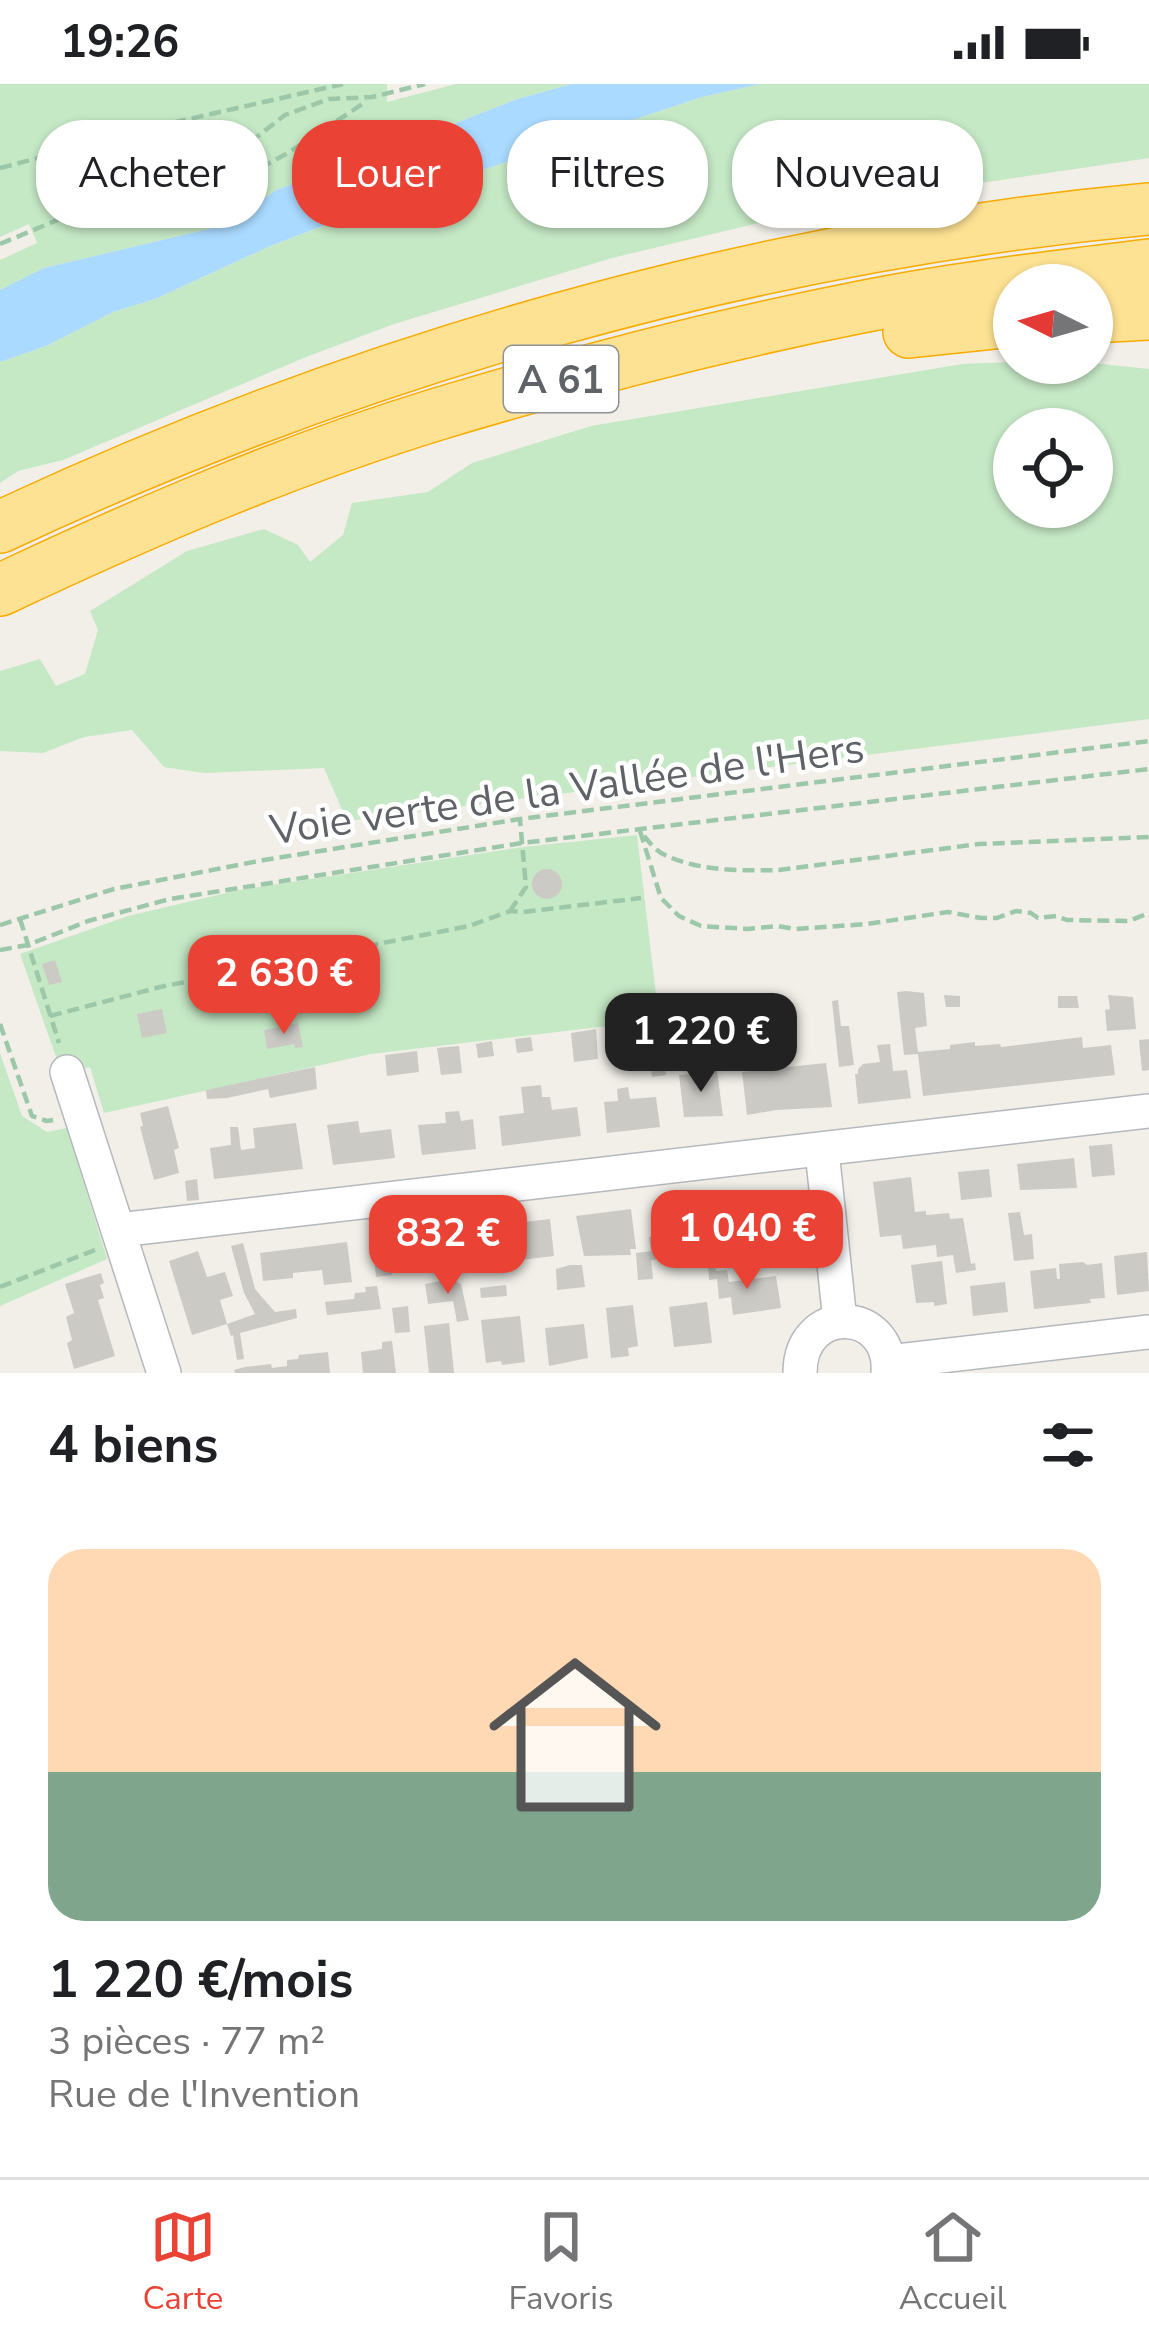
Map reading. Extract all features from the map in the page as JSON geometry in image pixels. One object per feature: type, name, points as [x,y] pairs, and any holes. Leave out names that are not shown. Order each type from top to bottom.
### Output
[{"type":"highway","points":[[665,293],[810,241],[991,198],[1149,176]]},
{"type":"highway","name":"A 61","points":[[0,527],[181,448],[424,359],[548,322],[810,259],[918,239],[1149,209]]},
{"type":"highway","name":"A 61","points":[[0,590],[222,492],[435,415],[663,350],[956,290],[1149,266]]},
{"type":"highway","points":[[1113,316],[1149,314]]},
{"type":"highway","points":[[728,338],[866,337],[993,322]]},
{"type":"street","points":[[68,1072],[116,1237],[164,1373]]},
{"type":"street","points":[[116,1237],[1149,1112]]},
{"type":"street","points":[[822,1150],[840,1321]]},
{"type":"street","points":[[798,1373],[807,1341],[818,1329],[840,1321],[863,1325],[876,1334],[885,1347],[888,1367],[1149,1332]]},
{"type":"path","points":[[0,168],[343,84]]},
{"type":"path","points":[[268,128],[285,115],[329,99],[372,98],[425,84]]},
{"type":"path","points":[[329,99],[334,86]]},
{"type":"path","points":[[268,164],[372,98]]},
{"type":"path","points":[[0,244],[38,228]]},
{"type":"path","name":"Voie verte de la Vallée de l'Hers","points":[[0,925],[114,889],[264,860],[520,820],[1149,741]]},
{"type":"path","points":[[0,950],[28,946],[88,922],[170,899],[523,843],[1149,770]]},
{"type":"path","points":[[50,1016],[160,987],[490,921],[510,911],[526,887],[520,820]]},
{"type":"path","points":[[640,832],[660,853],[688,863],[746,871],[980,844],[1149,837]]},
{"type":"path","points":[[640,832],[661,898],[679,916],[700,926],[794,929],[948,912],[998,918],[1016,911],[1038,918],[1129,921],[1149,914]]},
{"type":"path","points":[[510,911],[641,898]]},
{"type":"path","points":[[20,919],[68,1072]]},
{"type":"path","points":[[0,1024],[32,1116],[47,1121],[71,1115],[74,1123],[82,1120]]},
{"type":"path","points":[[0,1287],[116,1237]]},
{"type":"green space","points":[[0,84],[387,84],[387,102],[456,84],[572,84],[464,120],[292,120],[292,184],[268,196],[268,120],[36,120],[36,228],[213,228],[44,268],[0,290],[0,260],[37,243],[29,224],[0,237]]},
{"type":"green space","points":[[760,84],[1149,84],[1149,158],[983,183],[983,120],[732,120],[732,228],[738,228],[612,258],[394,324],[63,460],[18,471],[0,483],[0,362],[317,228],[483,228],[483,170],[507,162],[507,228],[708,228],[708,120],[633,120]]},
{"type":"green space","points":[[993,363],[993,384],[1113,384],[1113,365],[1149,369],[1149,719],[347,821],[324,768],[204,773],[164,767],[132,730],[84,737],[43,753],[0,751],[0,671],[40,659],[56,686],[85,674],[98,630],[90,611],[187,551],[264,529],[298,545],[310,562],[343,535],[352,503],[428,492],[472,463],[591,426],[962,364]]},
{"type":"green space","points":[[637,835],[659,1020],[371,1054],[104,1113],[90,1067],[62,1074],[20,954],[128,916],[239,890],[523,847]]},
{"type":"green space","points":[[0,1053],[22,1116],[47,1132],[67,1128],[107,1259],[0,1306]]},
{"type":"water","points":[[572,84],[760,84],[633,120],[507,120],[507,162],[483,170],[483,120],[464,120]]},
{"type":"water","points":[[292,184],[292,228],[317,228],[0,362],[0,290],[44,268],[213,228],[268,228],[268,196]]},
{"type":"building","points":[[547,869],[558,873],[562,884],[558,895],[547,899],[536,895],[532,884],[536,873]]},
{"type":"building","points":[[55,960],[62,982],[49,985],[42,964]]},
{"type":"building","points":[[897,992],[924,993],[927,1026],[915,1028],[918,1052],[975,1042],[975,1046],[1001,1047],[1082,1037],[1083,1048],[1111,1045],[1115,1075],[923,1096],[918,1054],[904,1055]]},
{"type":"building","points":[[944,995],[960,996],[960,1007],[946,1007]]},
{"type":"building","points":[[1108,995],[1133,997],[1136,1029],[1107,1031]]},
{"type":"building","points":[[1058,996],[1077,996],[1079,1008],[1058,1008]]},
{"type":"building","points":[[838,1000],[841,1026],[849,1026],[854,1065],[839,1067],[832,1001]]},
{"type":"building","points":[[162,1009],[167,1033],[142,1038],[137,1014]]},
{"type":"building","points":[[660,1021],[666,1075],[652,1077],[646,1023]]},
{"type":"building","points":[[298,1023],[303,1047],[267,1049],[264,1030]]},
{"type":"building","points":[[596,1029],[598,1059],[574,1062],[571,1033]]},
{"type":"building","points":[[531,1037],[533,1051],[517,1053],[515,1039]]},
{"type":"building","points":[[1149,1039],[1149,1070],[1142,1071],[1139,1040]]},
{"type":"building","points":[[492,1041],[494,1056],[478,1058],[476,1044]]},
{"type":"building","points":[[890,1044],[893,1071],[907,1070],[911,1098],[858,1104],[855,1074],[863,1064],[880,1062],[877,1045]]},
{"type":"building","points":[[459,1046],[462,1073],[441,1075],[437,1048]]},
{"type":"building","points":[[417,1051],[419,1072],[387,1076],[385,1055]]},
{"type":"building","points":[[826,1063],[832,1107],[747,1115],[742,1072]]},
{"type":"building","points":[[315,1067],[317,1089],[270,1098],[268,1089],[207,1099],[206,1090]]},
{"type":"building","points":[[717,1071],[723,1116],[684,1117],[679,1075]]},
{"type":"building","points":[[541,1085],[542,1097],[550,1097],[552,1110],[577,1107],[581,1136],[502,1146],[499,1116],[524,1113],[521,1087]]},
{"type":"building","points":[[628,1087],[630,1099],[656,1097],[660,1127],[607,1133],[604,1102],[618,1101],[617,1089]]},
{"type":"building","points":[[168,1106],[179,1148],[174,1150],[179,1173],[154,1180],[140,1113]]},
{"type":"building","points":[[459,1111],[461,1121],[473,1119],[476,1149],[422,1155],[418,1125],[446,1123],[445,1112]]},
{"type":"building","points":[[358,1121],[360,1133],[391,1129],[395,1158],[333,1165],[327,1125]]},
{"type":"building","points":[[296,1123],[303,1169],[214,1179],[210,1148],[231,1145],[230,1127],[238,1127],[241,1150],[255,1148],[253,1128]]},
{"type":"building","points":[[1112,1144],[1115,1175],[1092,1177],[1089,1146]]},
{"type":"building","points":[[1074,1158],[1077,1188],[1020,1190],[1017,1164]]},
{"type":"building","points":[[989,1169],[992,1197],[961,1200],[958,1172]]},
{"type":"building","points":[[911,1177],[915,1212],[963,1218],[976,1270],[956,1273],[953,1255],[937,1257],[936,1245],[903,1249],[901,1235],[880,1237],[873,1182]]},
{"type":"building","points":[[197,1179],[199,1200],[187,1201],[185,1181]]},
{"type":"building","points":[[747,1201],[749,1209],[776,1206],[781,1250],[726,1256],[720,1204]]},
{"type":"building","points":[[631,1209],[636,1249],[630,1249],[631,1255],[584,1256],[576,1216]]},
{"type":"building","points":[[682,1209],[688,1260],[651,1260],[653,1279],[638,1280],[636,1253],[651,1251],[649,1237],[661,1235],[659,1211]]},
{"type":"building","points":[[1020,1212],[1024,1235],[1032,1234],[1034,1259],[1014,1261],[1008,1213]]},
{"type":"building","points":[[550,1219],[554,1256],[503,1262],[502,1256],[453,1267],[448,1231]]},
{"type":"building","points":[[422,1233],[425,1261],[401,1264],[392,1275],[376,1277],[372,1239]]},
{"type":"building","points":[[347,1242],[352,1282],[324,1285],[322,1270],[263,1281],[260,1253]]},
{"type":"building","points":[[243,1243],[255,1289],[275,1312],[296,1309],[297,1318],[240,1333],[244,1359],[237,1360],[227,1324],[255,1314],[231,1246]]},
{"type":"building","points":[[198,1251],[207,1277],[225,1272],[233,1296],[220,1300],[227,1324],[192,1335],[169,1261]]},
{"type":"building","points":[[1147,1252],[1149,1291],[1117,1295],[1114,1256]]},
{"type":"building","points":[[942,1261],[947,1304],[916,1303],[911,1265]]},
{"type":"building","points":[[1102,1263],[1105,1298],[1034,1309],[1030,1271],[1056,1268],[1060,1279],[1059,1264]]},
{"type":"building","points":[[582,1265],[585,1287],[557,1290],[556,1269]]},
{"type":"building","points":[[715,1265],[716,1271],[727,1270],[729,1282],[776,1276],[781,1308],[733,1315],[731,1297],[719,1299],[717,1279],[709,1280],[708,1266]]},
{"type":"building","points":[[101,1273],[104,1298],[98,1300],[115,1356],[74,1369],[66,1317],[74,1313],[65,1284]]},
{"type":"building","points":[[451,1279],[461,1284],[469,1320],[457,1322],[453,1301],[428,1304],[425,1284]]},
{"type":"building","points":[[1005,1282],[1008,1312],[973,1316],[970,1286]]},
{"type":"building","points":[[506,1285],[507,1296],[481,1298],[480,1288]]},
{"type":"building","points":[[377,1286],[381,1309],[327,1315],[325,1302],[354,1299],[355,1293],[366,1292],[365,1287]]},
{"type":"building","points":[[707,1302],[712,1343],[674,1347],[669,1307]]},
{"type":"building","points":[[633,1305],[638,1346],[628,1348],[629,1356],[611,1358],[606,1308]]},
{"type":"building","points":[[408,1306],[410,1332],[395,1333],[392,1308]]},
{"type":"building","points":[[520,1316],[525,1362],[486,1363],[481,1320]]},
{"type":"building","points":[[449,1323],[454,1373],[429,1373],[424,1326]]},
{"type":"building","points":[[584,1324],[588,1358],[549,1366],[545,1328]]},
{"type":"building","points":[[392,1341],[396,1373],[363,1373],[361,1352],[382,1349],[382,1342]]},
{"type":"building","points":[[328,1352],[330,1373],[234,1370],[287,1366],[287,1360],[299,1355]]}]
